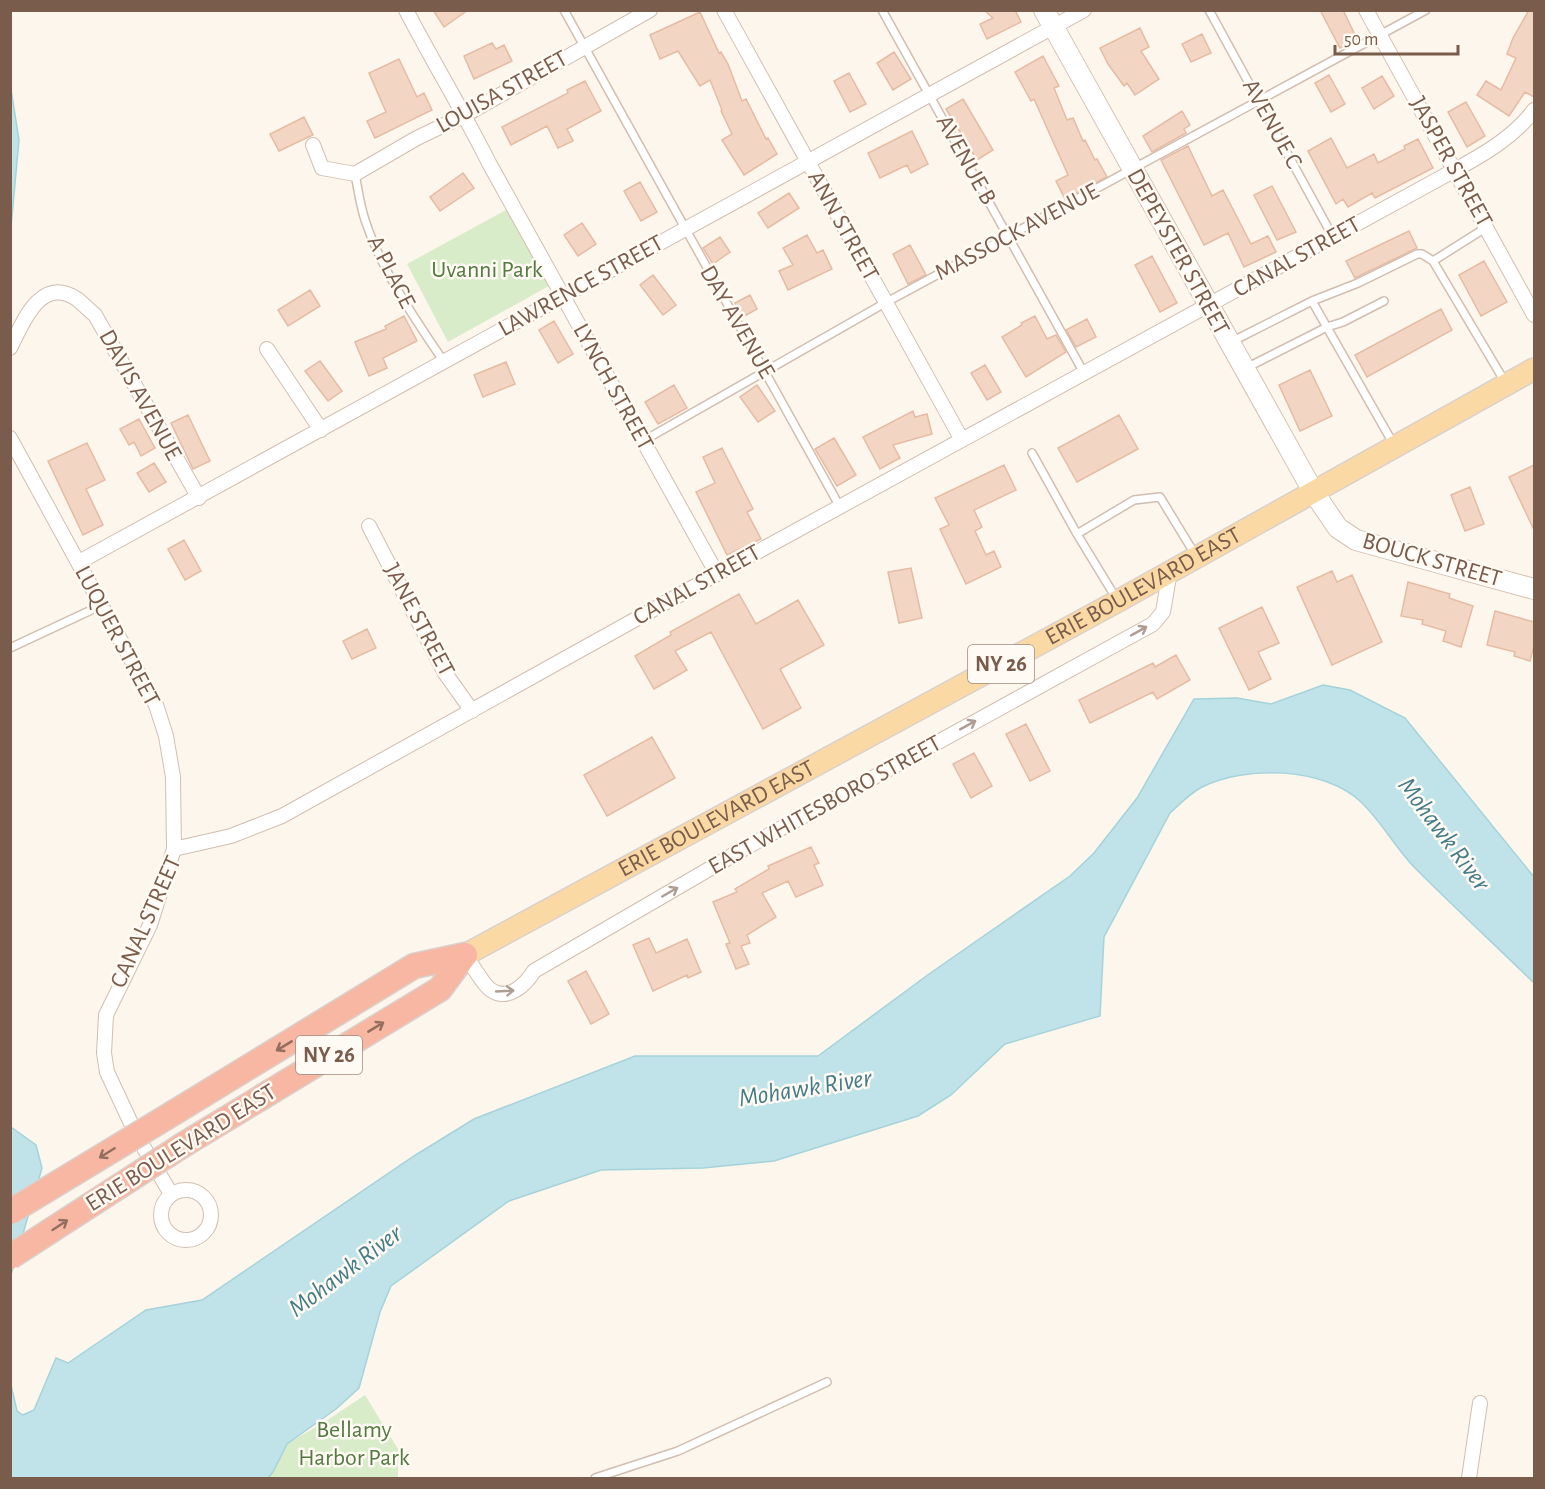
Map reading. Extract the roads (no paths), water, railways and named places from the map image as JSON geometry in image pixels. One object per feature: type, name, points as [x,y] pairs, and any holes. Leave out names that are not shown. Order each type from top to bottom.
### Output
[{"type":"highway","name":"ERIE BOULEVARD EAST","points":[[10,1212],[414,966],[465,955]]},
{"type":"highway","name":"ERIE BOULEVARD EAST","points":[[10,1257],[183,1145],[440,989],[465,955]]},
{"type":"main road","name":"ERIE BOULEVARD EAST","points":[[465,955],[1118,601],[1534,369]]},
{"type":"street","name":"LYNCH STREET","points":[[406,10],[717,574]]},
{"type":"street","name":"LOUISA STREET","points":[[355,174],[417,138],[465,115],[650,10]]},
{"type":"street","name":"ANN STREET","points":[[724,10],[962,440]]},
{"type":"street","name":"LAWRENCE STREET","points":[[79,562],[199,498],[929,94],[1049,19],[1084,10]]},
{"type":"street","name":"JASPER STREET","points":[[1366,10],[1534,315]]},
{"type":"street","name":"DEPEYSTER STREET","points":[[1049,19],[1314,493]]},
{"type":"street","name":"CANAL STREET","points":[[171,1194],[137,1136],[107,1072],[104,1053],[106,1015],[150,925],[174,849],[231,836],[282,816],[717,574],[1455,170],[1494,148],[1527,120],[1534,110]]},
{"type":"street","points":[[313,145],[322,168],[355,174]]},
{"type":"street","name":"DAVIS AVENUE","points":[[10,348],[31,308],[43,296],[59,293],[75,298],[95,315],[199,498]]},
{"type":"street","points":[[267,350],[321,430]]},
{"type":"street","name":"LUQUER STREET","points":[[10,438],[156,705],[166,736],[173,777],[174,849]]},
{"type":"street","name":"BOUCK STREET","points":[[1314,493],[1338,528],[1356,540],[1534,589]]},
{"type":"street","name":"JANE STREET","points":[[369,526],[445,672],[472,711]]},
{"type":"street","name":"EAST WHITESBORO STREET","points":[[465,955],[490,990],[500,994],[516,990],[526,983],[534,971],[747,847],[1153,624],[1163,612],[1170,571]]},
{"type":"street","points":[[1469,1479],[1480,1403]]},
{"type":"lane","name":"DAY AVENUE","points":[[564,10],[840,507]]},
{"type":"lane","name":"AVENUE B","points":[[882,10],[1084,373]]},
{"type":"lane","name":"AVENUE C","points":[[1209,10],[1333,237]]},
{"type":"lane","name":"MASSOCK AVENUE","points":[[643,441],[885,303],[1426,10]]},
{"type":"lane","name":"A PLACE","points":[[355,174],[364,219],[381,259],[410,312],[444,362]]},
{"type":"lane","points":[[1433,261],[1487,227]]},
{"type":"lane","points":[[1229,343],[1312,301],[1358,283],[1412,256],[1422,254],[1433,261],[1507,385]]},
{"type":"lane","points":[[1312,301],[1395,447]]},
{"type":"lane","points":[[1244,369],[1384,301]]},
{"type":"lane","points":[[1032,453],[1118,601]]},
{"type":"lane","points":[[1077,534],[1134,500],[1160,496],[1196,556]]},
{"type":"lane","points":[[10,648],[102,605]]},
{"type":"lane","points":[[595,1479],[678,1450],[827,1382]]},
{"type":"water","points":[[11,89],[19,140],[11,227]]},
{"type":"water","name":"Mohawk River","points":[[1323,685],[1350,690],[1405,718],[1534,877],[1534,983],[1416,869],[1369,810],[1345,790],[1306,776],[1284,773],[1240,775],[1220,780],[1197,790],[1170,813],[1104,937],[1100,1016],[1005,1044],[951,1095],[918,1116],[774,1161],[703,1168],[601,1170],[509,1201],[391,1286],[380,1312],[359,1388],[336,1409],[287,1444],[268,1478],[11,1478],[11,1385],[17,1411],[23,1415],[34,1410],[56,1358],[68,1363],[146,1310],[202,1300],[414,1156],[474,1119],[635,1056],[818,1056],[929,974],[1070,876],[1094,853],[1137,798],[1194,699],[1237,698],[1271,704]]},
{"type":"water","points":[[11,1127],[36,1145],[42,1168],[11,1275]]},
{"type":"park label","name":"Uvanni Park","points":[[487,270]]},
{"type":"park label","name":"Bellamy Harbor Park","points":[[354,1444]]}]
